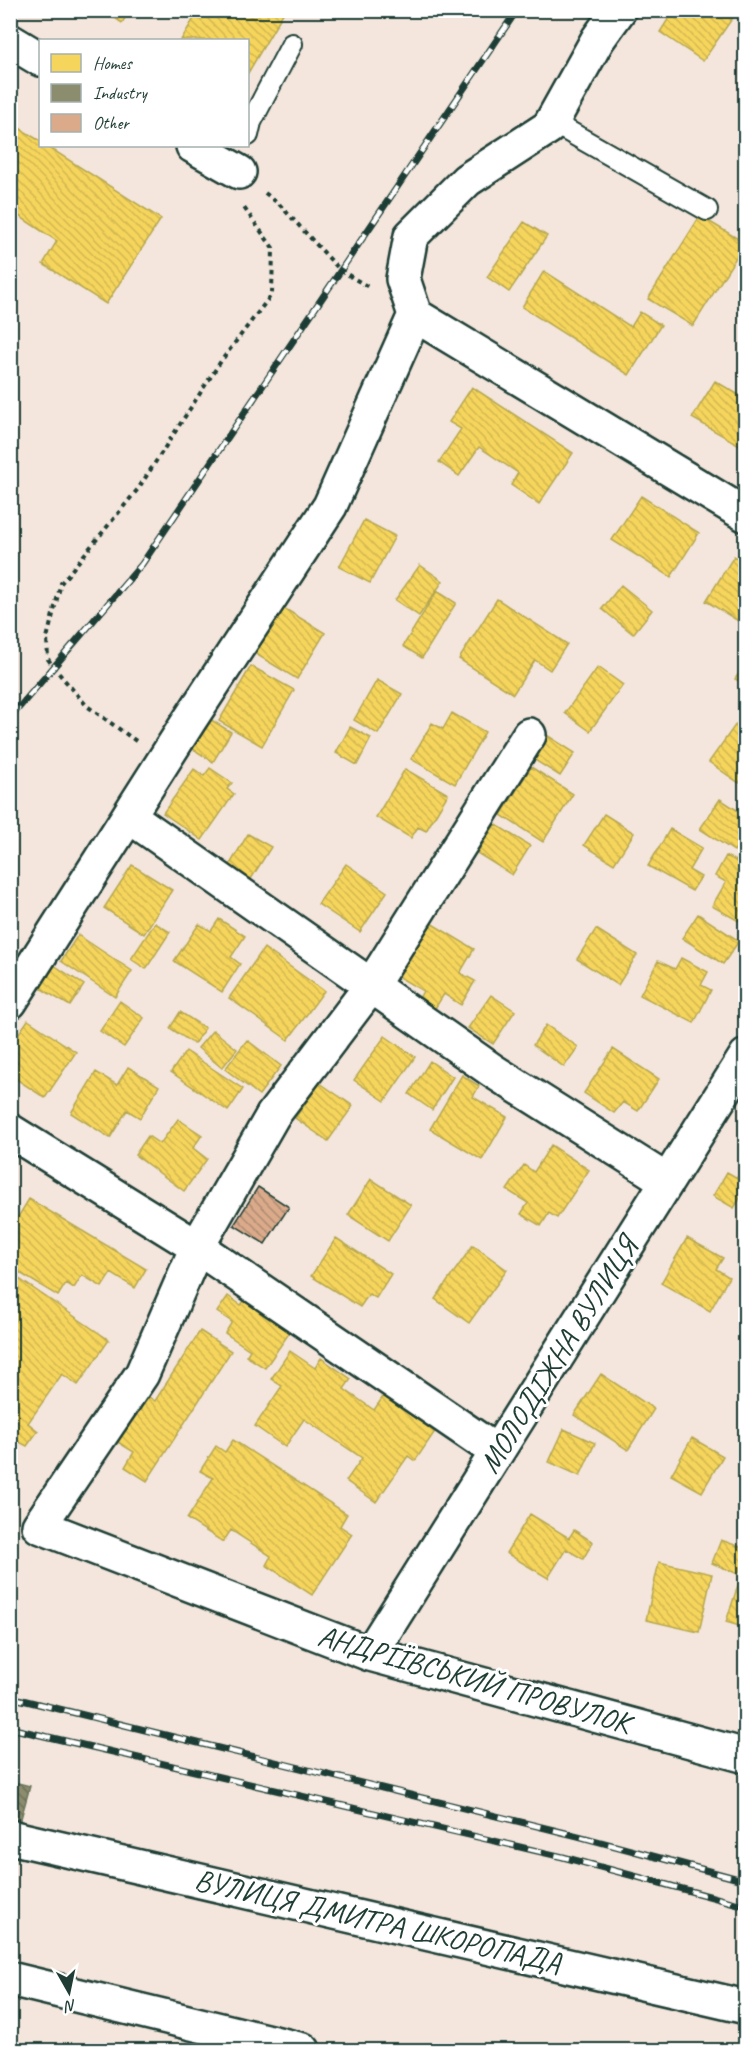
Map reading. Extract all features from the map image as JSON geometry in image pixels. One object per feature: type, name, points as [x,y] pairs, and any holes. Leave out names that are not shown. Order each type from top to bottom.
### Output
[{"type":"street","points":[[619,10],[598,39],[549,127],[466,180],[411,236],[403,279],[415,315],[746,515]]},
{"type":"street","points":[[10,42],[39,58]]},
{"type":"street","points":[[197,147],[242,159]]},
{"type":"street","points":[[10,1002],[330,506],[415,315]]},
{"type":"street","points":[[197,1247],[273,1115],[371,986],[529,735]]},
{"type":"street","points":[[129,816],[493,1071],[668,1180]]},
{"type":"street","name":"МОЛОДІЖНА ВУЛИЦЯ","points":[[370,1654],[746,1056]]},
{"type":"street","points":[[10,1131],[197,1247],[497,1452]]},
{"type":"street","name":"АНДРІЇВСЬКИЙ ПРОВУЛОК","points":[[197,1247],[142,1374],[39,1526],[370,1654],[746,1756]]},
{"type":"street","name":"ВУЛИЦЯ ДМИТРА ШКОРОПАДА","points":[[10,1837],[746,2007]]},
{"type":"street","points":[[10,1979],[303,2050]]},
{"type":"lane","points":[[249,131],[251,122],[292,44]]},
{"type":"lane","points":[[552,122],[707,210]]},
{"type":"path","points":[[242,159],[279,204],[340,270],[415,315]]},
{"type":"path","points":[[164,761],[87,706],[48,659],[47,638],[61,583],[138,489],[221,361],[272,294],[273,248],[240,201],[242,159]]},
{"type":"building: Homes","points":[[103,10],[130,10],[122,23]]},
{"type":"building: Homes","points":[[199,10],[285,10],[249,71],[249,39],[182,39]]},
{"type":"building: Homes","points":[[674,10],[738,10],[703,61],[660,32]]},
{"type":"building: Homes","points":[[10,122],[39,140],[39,147],[49,147],[161,219],[106,304],[43,264],[57,241],[10,210]]},
{"type":"building: Homes","points":[[700,216],[745,243],[693,326],[648,299]]},
{"type":"building: Homes","points":[[524,222],[547,236],[509,292],[487,277]]},
{"type":"building: Homes","points":[[544,271],[631,327],[640,312],[661,325],[629,375],[522,307]]},
{"type":"building: Homes","points":[[715,381],[746,399],[746,449],[692,418]]},
{"type":"building: Homes","points":[[472,387],[573,453],[539,504],[511,485],[518,473],[479,447],[459,476],[439,462],[461,429],[449,422]]},
{"type":"building: Homes","points":[[641,496],[699,533],[671,577],[612,540]]},
{"type":"building: Homes","points":[[364,520],[395,536],[370,583],[339,567]]},
{"type":"building: Homes","points":[[734,556],[746,563],[746,626],[706,601]]},
{"type":"building: Homes","points":[[420,565],[443,581],[419,616],[395,600]]},
{"type":"building: Homes","points":[[621,585],[652,610],[633,634],[602,609]]},
{"type":"building: Homes","points":[[437,591],[456,603],[422,658],[403,646]]},
{"type":"building: Homes","points":[[497,599],[567,644],[550,670],[535,660],[513,694],[459,659]]},
{"type":"building: Homes","points":[[282,607],[325,633],[297,679],[254,653]]},
{"type":"building: Homes","points":[[746,663],[746,685],[735,679]]},
{"type":"building: Homes","points":[[251,666],[294,690],[262,746],[219,721]]},
{"type":"building: Homes","points":[[598,667],[623,685],[590,731],[565,713]]},
{"type":"building: Homes","points":[[377,680],[402,694],[378,734],[354,720]]},
{"type":"building: Homes","points":[[452,713],[485,732],[455,784],[411,759],[432,723],[443,729]]},
{"type":"building: Homes","points":[[208,718],[231,732],[213,762],[190,747]]},
{"type":"building: Homes","points":[[736,724],[746,731],[746,774],[739,783],[709,762]]},
{"type":"building: Homes","points":[[350,727],[371,738],[357,765],[336,753]]},
{"type":"building: Homes","points":[[545,734],[575,753],[560,776],[530,757]]},
{"type":"building: Homes","points":[[531,767],[573,794],[543,842],[501,815]]},
{"type":"building: Homes","points":[[210,768],[232,783],[227,789],[234,794],[202,840],[163,813],[194,769],[204,776]]},
{"type":"building: Homes","points":[[405,769],[448,794],[426,831],[418,827],[411,838],[376,817]]},
{"type":"building: Homes","points":[[720,799],[746,816],[746,833],[734,851],[700,829]]},
{"type":"building: Homes","points":[[604,814],[634,833],[614,864],[584,845]]},
{"type":"building: Homes","points":[[495,824],[530,846],[512,875],[477,853]]},
{"type":"building: Homes","points":[[670,829],[702,848],[689,870],[701,877],[692,891],[648,866]]},
{"type":"building: Homes","points":[[248,834],[271,847],[251,879],[229,866]]},
{"type":"building: Homes","points":[[744,848],[746,849],[746,925],[712,906],[726,882],[715,876],[726,856],[736,861]]},
{"type":"building: Homes","points":[[346,864],[387,892],[360,932],[318,904]]},
{"type":"building: Homes","points":[[132,865],[172,890],[144,934],[104,908]]},
{"type":"building: Homes","points":[[698,914],[739,941],[723,964],[682,938]]},
{"type":"building: Homes","points":[[219,919],[245,936],[231,957],[240,964],[222,992],[174,961],[199,924],[211,931]]},
{"type":"building: Homes","points":[[429,922],[474,949],[460,973],[475,981],[461,1005],[444,994],[434,1010],[418,1000],[423,991],[397,976]]},
{"type":"building: Homes","points":[[155,923],[170,932],[146,969],[131,959]]},
{"type":"building: Homes","points":[[596,929],[637,955],[618,985],[577,959]]},
{"type":"building: Homes","points":[[78,935],[132,971],[115,997],[61,961]]},
{"type":"building: Homes","points":[[264,948],[324,991],[288,1040],[229,998]]},
{"type":"building: Homes","points":[[681,958],[708,972],[701,985],[711,990],[694,1023],[640,995],[658,961],[675,969]]},
{"type":"building: Homes","points":[[54,965],[84,985],[70,1006],[40,988]]},
{"type":"building: Homes","points":[[491,995],[515,1011],[493,1044],[468,1028]]},
{"type":"building: Homes","points":[[120,1001],[144,1018],[124,1047],[100,1031]]},
{"type":"building: Homes","points":[[180,1012],[205,1028],[194,1044],[170,1028]]},
{"type":"building: Homes","points":[[28,1020],[76,1052],[45,1098],[10,1075],[17,1062],[10,1058],[10,1033],[13,1029],[19,1033]]},
{"type":"building: Homes","points":[[546,1025],[578,1047],[564,1067],[533,1045]]},
{"type":"building: Homes","points":[[213,1030],[237,1049],[222,1068],[198,1048]]},
{"type":"building: Homes","points":[[385,1036],[415,1057],[385,1101],[354,1080]]},
{"type":"building: Homes","points":[[247,1040],[281,1066],[259,1095],[225,1069]]},
{"type":"building: Homes","points":[[613,1049],[659,1079],[638,1111],[623,1102],[614,1113],[584,1093]]},
{"type":"building: Homes","points":[[186,1051],[243,1089],[228,1111],[171,1072]]},
{"type":"building: Homes","points":[[430,1061],[453,1077],[432,1110],[409,1094]]},
{"type":"building: Homes","points":[[128,1067],[159,1086],[140,1118],[127,1110],[110,1138],[71,1113],[96,1072],[117,1085]]},
{"type":"building: Homes","points":[[462,1075],[479,1086],[473,1097],[507,1117],[482,1160],[430,1129]]},
{"type":"building: Homes","points":[[320,1083],[353,1106],[328,1141],[295,1118]]},
{"type":"building: Homes","points":[[178,1119],[202,1135],[193,1148],[207,1159],[184,1191],[135,1155],[148,1136],[160,1144]]},
{"type":"building: Homes","points":[[551,1145],[589,1170],[557,1218],[549,1213],[541,1226],[521,1214],[528,1203],[507,1190],[524,1165],[534,1172]]},
{"type":"building: Homes","points":[[727,1172],[746,1183],[746,1189],[734,1208],[713,1196]]},
{"type":"building: Homes","points":[[371,1179],[411,1205],[388,1241],[348,1215]]},
{"type":"building: Homes","points":[[29,1199],[146,1269],[135,1288],[111,1273],[102,1287],[82,1275],[74,1288],[66,1283],[58,1296],[10,1267],[10,1230]]},
{"type":"building: Homes","points":[[336,1238],[391,1274],[376,1298],[369,1294],[360,1307],[311,1276]]},
{"type":"building: Homes","points":[[687,1238],[723,1258],[716,1269],[729,1277],[710,1311],[661,1283]]},
{"type":"building: Homes","points":[[473,1245],[507,1270],[469,1323],[435,1299]]},
{"type":"building: Homes","points":[[15,1276],[109,1340],[78,1385],[62,1374],[28,1423],[38,1431],[27,1446],[10,1437],[10,1282]]},
{"type":"building: Homes","points":[[228,1296],[241,1305],[244,1301],[290,1332],[265,1368],[246,1356],[250,1350],[225,1333],[232,1322],[217,1312]]},
{"type":"building: Homes","points":[[200,1331],[231,1351],[147,1481],[125,1467],[134,1452],[116,1441],[146,1395],[155,1401]]},
{"type":"building: Homes","points":[[290,1351],[315,1368],[321,1358],[351,1379],[344,1389],[374,1410],[385,1394],[436,1430],[415,1461],[408,1456],[376,1502],[346,1481],[362,1458],[304,1419],[285,1447],[255,1426],[282,1386],[271,1379]]},
{"type":"building: Homes","points":[[601,1374],[654,1409],[628,1450],[574,1415]]},
{"type":"building: Homes","points":[[564,1429],[595,1443],[580,1476],[549,1462]]},
{"type":"building: Homes","points":[[692,1438],[723,1456],[702,1492],[671,1475]]},
{"type":"building: Homes","points":[[233,1440],[347,1514],[340,1526],[352,1534],[312,1595],[266,1565],[271,1556],[231,1530],[223,1542],[187,1519],[213,1478],[200,1471],[216,1446],[225,1452]]},
{"type":"building: Homes","points":[[530,1514],[569,1538],[574,1530],[593,1542],[583,1559],[566,1549],[548,1578],[506,1553]]},
{"type":"building: Homes","points":[[721,1540],[746,1549],[746,1558],[738,1574],[712,1563]]},
{"type":"building: Homes","points":[[659,1562],[712,1574],[699,1632],[646,1620]]},
{"type":"building: Homes","points":[[741,1576],[746,1577],[746,1628],[726,1622]]},
{"type":"building: Industry","points":[[10,1781],[30,1786],[20,1822],[10,1820]]},
{"type":"building: Other","points":[[258,1187],[289,1207],[265,1244],[234,1225]]},
{"type":"railway","points":[[10,718],[142,564],[517,10]]},
{"type":"railway","points":[[10,1697],[578,1836],[746,1881]]},
{"type":"railway","points":[[10,1728],[563,1857],[746,1906]]}]
